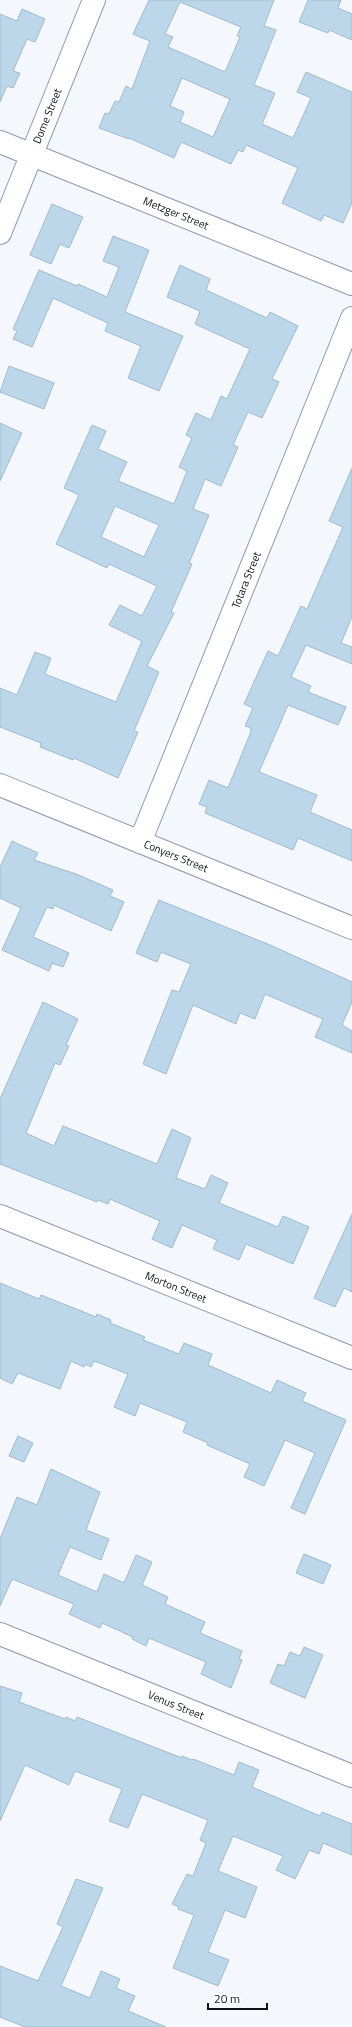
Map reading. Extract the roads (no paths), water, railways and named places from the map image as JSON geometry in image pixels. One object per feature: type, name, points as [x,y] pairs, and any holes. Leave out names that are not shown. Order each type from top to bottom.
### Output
[{"type":"street","name":"Dome Street","points":[[0,233],[94,0]]},
{"type":"street","name":"Metzger Street","points":[[0,142],[352,284]]},
{"type":"street","name":"Totara Street","points":[[140,842],[352,318]]},
{"type":"street","name":"Conyers Street","points":[[0,785],[352,928]]},
{"type":"street","name":"Morton Street","points":[[0,1216],[352,1358]]},
{"type":"street","name":"Venus Street","points":[[0,1634],[352,1776]]}]
